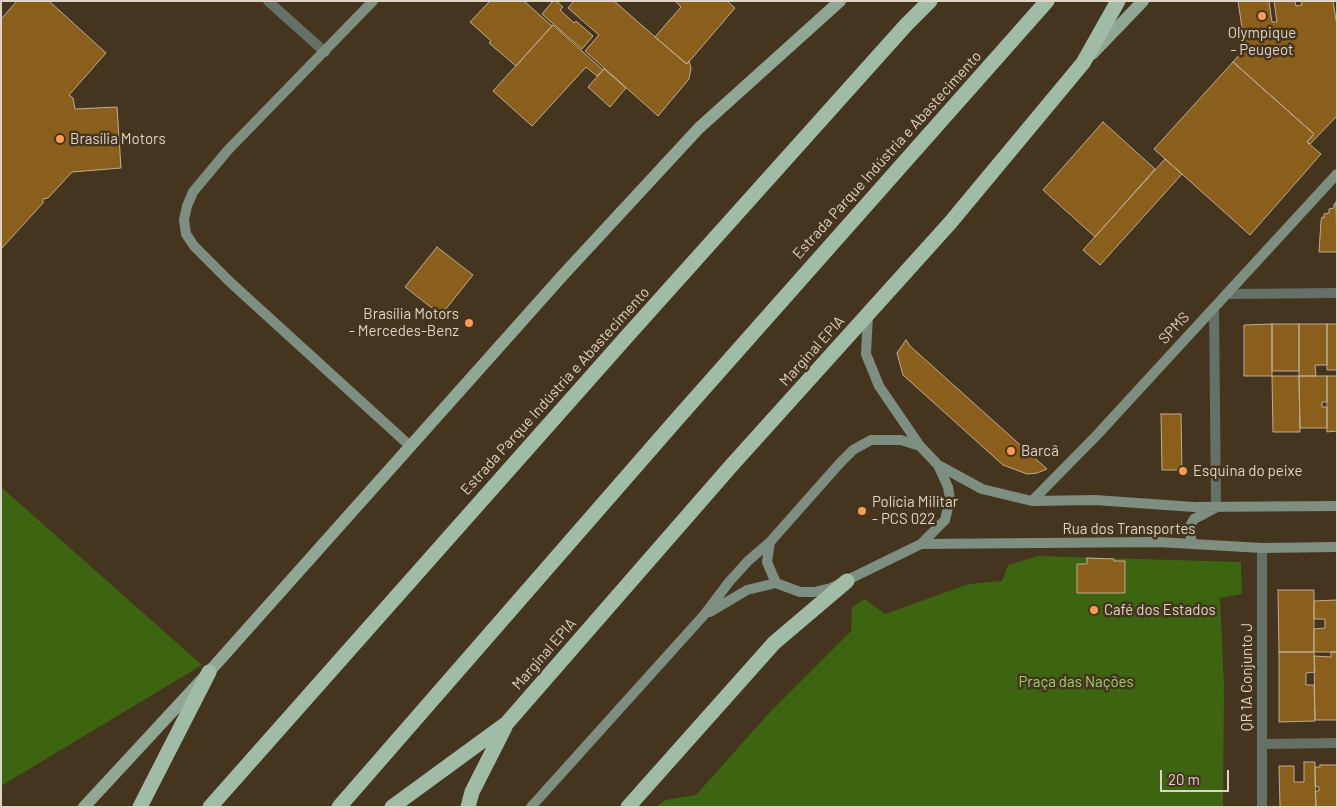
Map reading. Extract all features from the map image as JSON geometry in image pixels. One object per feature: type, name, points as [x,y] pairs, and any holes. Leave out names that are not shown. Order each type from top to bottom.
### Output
[{"type":"highway","name":"Estrada Parque Indústria e Abastecimento","points":[[210,807],[636,326],[906,25],[930,1]]},
{"type":"highway","name":"Estrada Parque Indústria e Abastecimento","points":[[339,807],[670,427],[1047,1]]},
{"type":"highway","points":[[1083,64],[1118,1]]},
{"type":"highway","name":"Marginal EPIA","points":[[507,723],[731,466],[950,223],[1083,64]]},
{"type":"highway","points":[[628,807],[774,643],[847,581]]},
{"type":"highway","points":[[140,807],[210,672]]},
{"type":"highway","points":[[392,807],[507,723]]},
{"type":"highway","points":[[468,807],[472,792],[507,723]]},
{"type":"main road","points":[[84,807],[210,672],[562,275],[699,128],[840,1]]},
{"type":"main road","name":"Marginal EPIA","points":[[1083,64],[1143,1]]},
{"type":"street","points":[[268,1],[325,52]]},
{"type":"street","points":[[373,1],[228,150],[193,192],[184,220],[186,234],[194,246],[230,282],[410,446]]},
{"type":"street","name":"SPMS","points":[[1032,501],[1096,436],[1337,174]]},
{"type":"street","points":[[1228,294],[1337,293]]},
{"type":"street","points":[[1192,543],[1190,528],[1194,519],[1216,507],[1214,308]]},
{"type":"street","points":[[704,615],[747,590],[776,583],[800,592],[814,592],[831,588],[921,544],[946,520],[950,499],[948,487],[938,465],[920,446],[879,386],[866,354],[868,314]]},
{"type":"street","points":[[531,807],[704,615],[729,582],[748,561],[770,542],[853,450],[871,440],[901,440],[920,446]]},
{"type":"street","name":"Rua dos Transportes","points":[[938,465],[982,490],[1032,501],[1095,500],[1216,507],[1337,506]]},
{"type":"street","points":[[770,542],[767,562],[776,583]]},
{"type":"street","name":"Rua dos Transportes","points":[[921,544],[1192,543],[1262,548],[1337,547]]},
{"type":"street","name":"QR 1A Conjunto J","points":[[1262,548],[1262,807]]},
{"type":"street","points":[[1262,744],[1337,743]]},
{"type":"green space","points":[[1,487],[202,665],[1,786]]},
{"type":"green space","name":"Praça das Nações","points":[[1038,556],[1241,562],[1242,594],[1220,598],[1224,687],[1223,807],[657,807],[665,800],[696,795],[770,712],[851,631],[852,607],[865,599],[885,614],[969,584],[1002,581],[1008,565]]},
{"type":"building","name":"Brasília Motors","points":[[17,1],[49,1],[106,53],[69,95],[73,98],[75,109],[117,107],[121,168],[72,172],[48,198],[43,199],[43,203],[1,249],[1,19]]},
{"type":"building","points":[[490,1],[524,1],[552,26],[516,66],[489,43],[491,41],[470,22]]},
{"type":"building","points":[[553,1],[556,1],[563,7],[560,10],[574,23],[576,21],[593,36],[582,49],[542,14]]},
{"type":"building","points":[[574,1],[614,1],[685,63],[687,64],[689,61],[691,68],[689,79],[658,116],[585,51],[599,35],[568,8]]},
{"type":"building","points":[[675,1],[727,1],[735,8],[687,64],[655,37],[681,7]]},
{"type":"building","points":[[1238,1],[1269,1],[1272,22],[1277,22],[1274,1],[1295,1],[1296,6],[1302,5],[1301,1],[1333,1],[1337,26],[1337,116],[1310,144],[1307,142],[1314,134],[1233,62],[1245,48]]},
{"type":"building","points":[[553,25],[603,70],[597,76],[586,67],[532,126],[493,91]]},
{"type":"building","points":[[1233,62],[1314,134],[1307,142],[1321,154],[1250,235],[1154,149]]},
{"type":"building","points":[[604,69],[626,88],[610,107],[588,87]]},
{"type":"building","points":[[1103,122],[1155,169],[1095,237],[1043,190]]},
{"type":"building","points":[[1165,159],[1182,174],[1100,265],[1083,250]]},
{"type":"building","points":[[1336,202],[1337,252],[1319,252],[1322,217],[1324,218],[1324,214],[1329,213],[1329,209],[1334,208]]},
{"type":"building","points":[[437,247],[473,275],[441,315],[405,287]]},
{"type":"building","points":[[1272,324],[1272,376],[1244,376],[1244,325]]},
{"type":"building","points":[[1272,324],[1299,324],[1299,371],[1272,371]]},
{"type":"building","points":[[1299,324],[1327,324],[1327,365],[1315,365],[1316,376],[1299,376]]},
{"type":"building","points":[[1327,324],[1337,324],[1337,370],[1327,370]]},
{"type":"building","points":[[906,340],[910,346],[1047,469],[1027,474],[1003,465],[903,375],[897,353]]},
{"type":"building","points":[[1272,376],[1299,376],[1300,432],[1273,432]]},
{"type":"building","points":[[1299,376],[1327,376],[1327,402],[1322,402],[1322,407],[1327,407],[1327,428],[1300,428]]},
{"type":"building","points":[[1327,376],[1337,376],[1337,431],[1327,432]]},
{"type":"building","points":[[1161,414],[1181,414],[1182,470],[1162,470]]},
{"type":"building","points":[[1087,558],[1125,561],[1125,593],[1077,593],[1077,564],[1087,564]]},
{"type":"building","points":[[1278,590],[1314,590],[1314,652],[1279,652]]},
{"type":"building","points":[[1337,600],[1337,652],[1314,652],[1314,629],[1325,628],[1325,619],[1314,619],[1314,601]]},
{"type":"building","points":[[1279,652],[1314,652],[1315,672],[1306,673],[1306,685],[1314,685],[1315,721],[1279,722]]},
{"type":"building","points":[[1331,652],[1337,652],[1337,720],[1315,720],[1314,656],[1331,657]]},
{"type":"building","points":[[1304,762],[1315,762],[1316,807],[1280,807],[1279,766],[1294,766],[1294,782],[1304,782]]},
{"type":"building","points":[[1320,765],[1337,765],[1337,807],[1316,807],[1315,791],[1319,791],[1319,787],[1315,786],[1315,767],[1320,767]]},
{"type":"place","name":"Olympique - Peugeot","points":[[1262,16]]},
{"type":"place","name":"Brasília Motors","points":[[60,139]]},
{"type":"place","name":"Brasília Motors - Mercedes-Benz","points":[[469,323]]},
{"type":"place","name":"Barcã","points":[[1011,451]]},
{"type":"place","name":"Esquina do peixe","points":[[1183,471]]},
{"type":"place","name":"Polícia Militar - PCS 022","points":[[862,511]]},
{"type":"place","name":"Café dos Estados","points":[[1094,610]]}]
